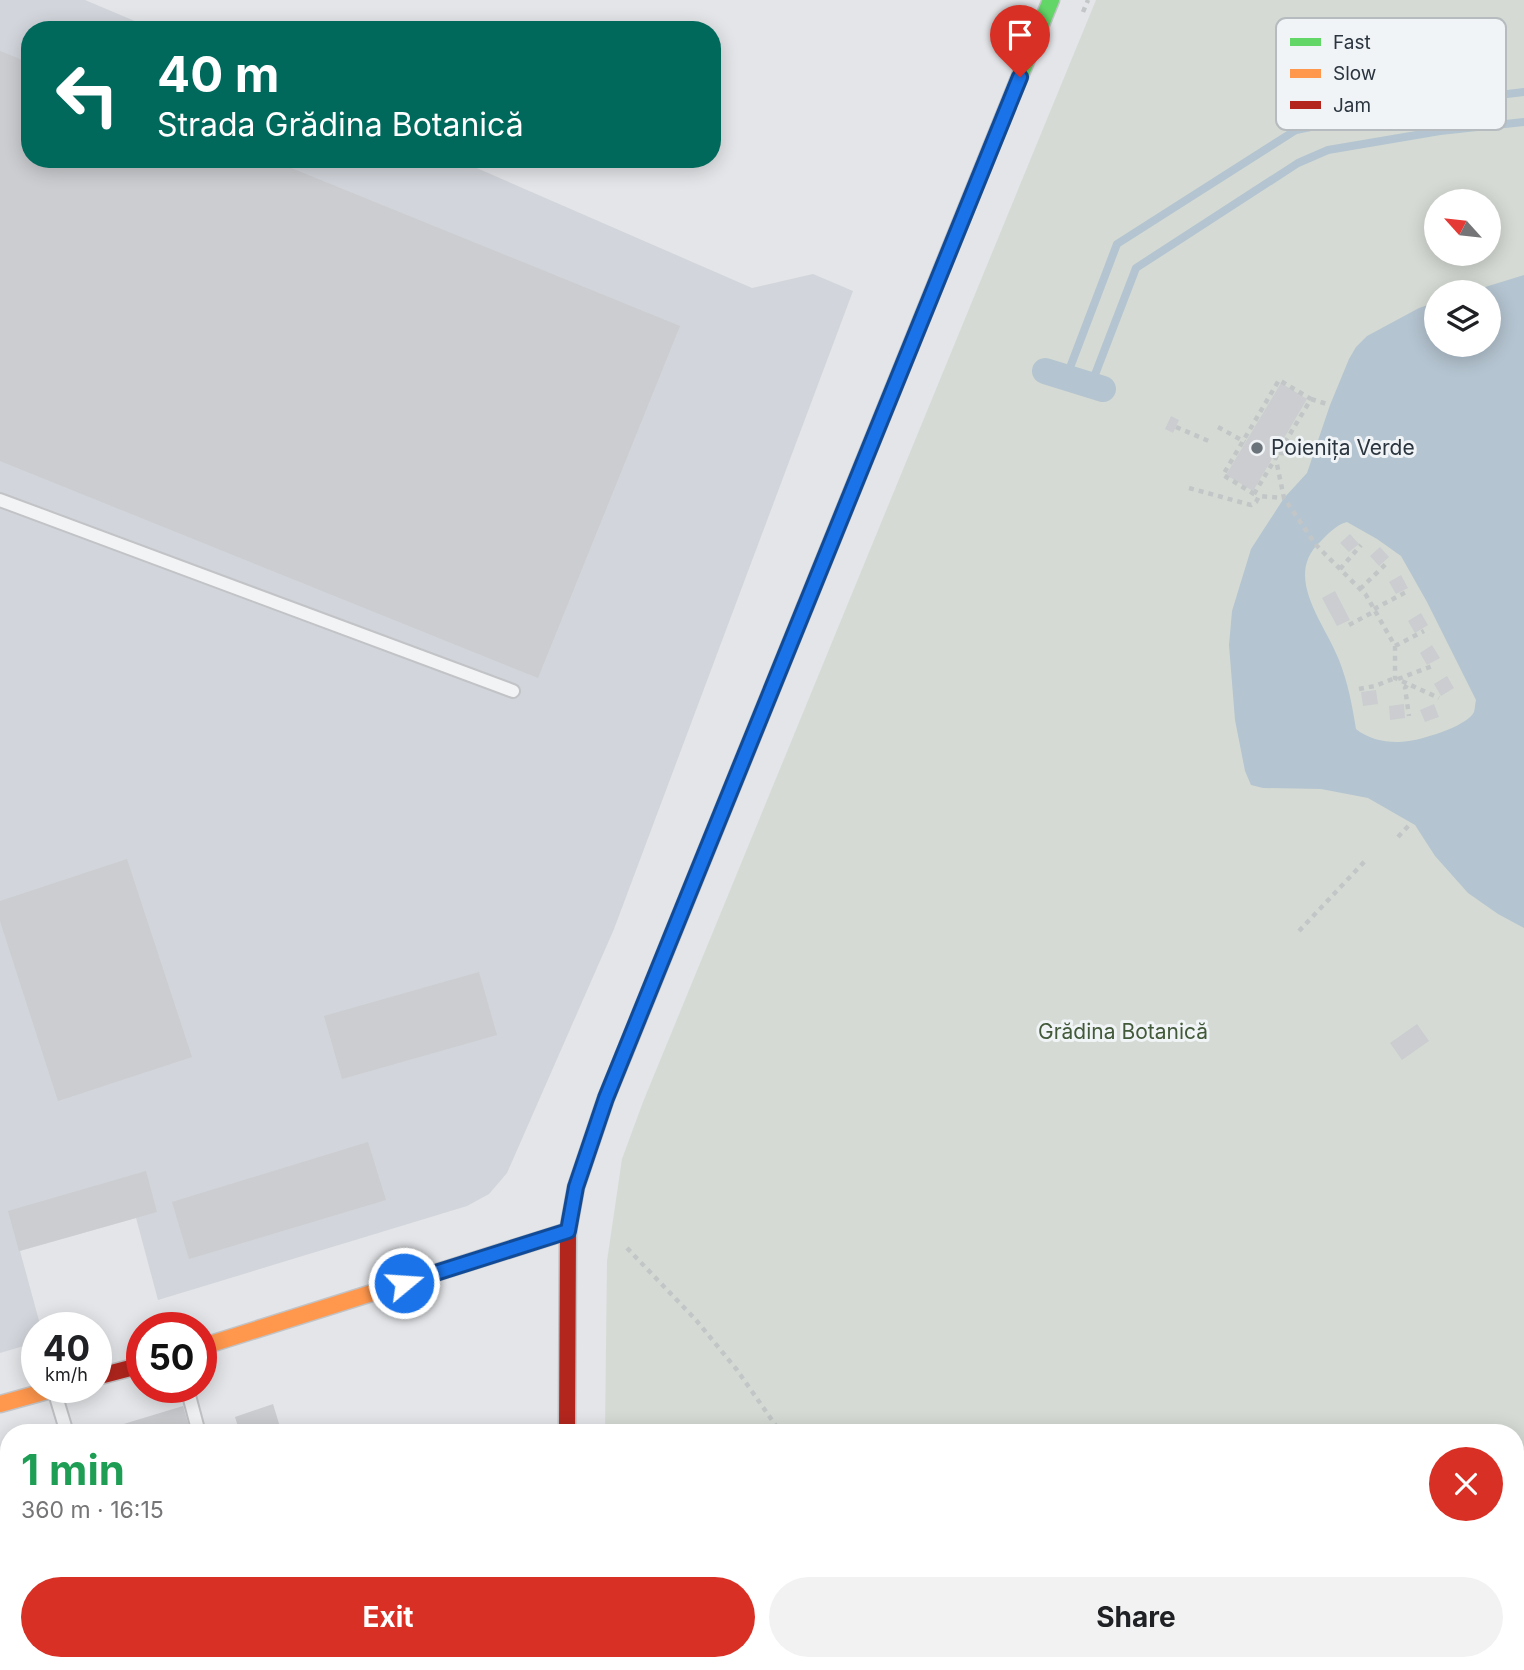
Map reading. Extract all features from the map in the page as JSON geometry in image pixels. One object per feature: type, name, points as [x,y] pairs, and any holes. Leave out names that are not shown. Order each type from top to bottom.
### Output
[{"type":"main road","points":[[567,1424],[568,1231],[576,1187],[606,1098],[1051,0]]},
{"type":"main road","points":[[217,1342],[568,1231]]},
{"type":"main road","points":[[0,1404],[21,1398]]},
{"type":"lane","points":[[0,500],[513,691]]},
{"type":"lane","points":[[60,1403],[65,1424]]},
{"type":"lane","points":[[191,1403],[197,1424]]},
{"type":"path","points":[[1083,13],[1088,0]]},
{"type":"path","points":[[1284,498],[1257,495],[1223,475],[1279,380],[1311,399],[1330,405]]},
{"type":"path","points":[[1189,488],[1251,505],[1256,502],[1276,455],[1311,399]]},
{"type":"path","points":[[1177,427],[1211,442]]},
{"type":"path","points":[[1219,427],[1244,441]]},
{"type":"path","points":[[1276,455],[1305,454]]},
{"type":"path","points":[[1276,455],[1284,498],[1316,545],[1360,589],[1395,646],[1397,679]]},
{"type":"path","points":[[1340,569],[1361,545]]},
{"type":"path","points":[[1360,589],[1388,562]]},
{"type":"path","points":[[1349,625],[1408,591]]},
{"type":"path","points":[[1395,646],[1424,631]]},
{"type":"path","points":[[1359,689],[1376,686],[1435,665]]},
{"type":"path","points":[[1397,679],[1438,698]]},
{"type":"path","points":[[1407,685],[1405,688],[1409,716]]},
{"type":"path","points":[[1398,837],[1411,823]]},
{"type":"path","points":[[1299,931],[1364,861]]},
{"type":"path","points":[[627,1248],[696,1320],[737,1370],[775,1424]]},
{"type":"shaded area","points":[[0,0],[85,0],[135,21],[21,21],[21,168],[477,168],[752,288],[813,274],[853,291],[614,929],[507,1173],[489,1194],[467,1206],[158,1300],[136,1218],[20,1251],[37,1312],[21,1312],[21,1347],[0,1353]]},
{"type":"green space","name":"Grădina Botanică","points":[[1096,0],[1524,0],[1524,1424],[605,1424],[607,1261],[622,1159],[643,1102]]},
{"type":"water","points":[[1524,275],[1524,928],[1468,893],[1435,856],[1415,825],[1368,798],[1321,789],[1263,788],[1251,785],[1245,771],[1235,720],[1229,645],[1232,611],[1251,549],[1284,498],[1307,473],[1330,405],[1356,347],[1367,336],[1424,306],[1424,357],[1501,357],[1501,282]],"holes":[[[1347,522],[1401,556],[1476,700],[1474,712],[1469,718],[1451,728],[1427,737],[1391,742],[1365,735],[1356,729],[1342,669],[1310,600],[1305,569],[1310,555],[1321,541],[1336,527]]]},
{"type":"building","points":[[0,51],[21,59],[21,168],[291,168],[680,326],[538,678],[0,461]]},
{"type":"building","points":[[1281,383],[1307,399],[1253,491],[1226,475]]},
{"type":"building","points":[[1171,416],[1179,420],[1173,433],[1165,429]]},
{"type":"building","points":[[1350,534],[1359,544],[1349,552],[1340,543]]},
{"type":"building","points":[[1380,547],[1389,557],[1379,566],[1370,556]]},
{"type":"building","points":[[1401,575],[1408,588],[1396,594],[1389,582]]},
{"type":"building","points":[[1335,591],[1350,620],[1337,626],[1322,598]]},
{"type":"building","points":[[1421,613],[1428,625],[1415,633],[1408,621]]},
{"type":"building","points":[[1432,645],[1440,658],[1427,665],[1420,653]]},
{"type":"building","points":[[1447,676],[1454,688],[1441,696],[1434,684]]},
{"type":"building","points":[[1376,690],[1378,704],[1363,706],[1361,692]]},
{"type":"building","points":[[1404,704],[1405,718],[1390,720],[1389,706]]},
{"type":"building","points":[[1434,704],[1439,717],[1425,722],[1420,710]]},
{"type":"building","points":[[127,859],[192,1057],[58,1101],[0,921],[0,901]]},
{"type":"building","points":[[479,972],[497,1035],[342,1079],[324,1016]]},
{"type":"building","points":[[1417,1024],[1429,1041],[1402,1060],[1390,1043]]},
{"type":"building","points":[[368,1142],[386,1200],[189,1259],[172,1202]]},
{"type":"building","points":[[146,1171],[157,1212],[19,1251],[8,1211]]},
{"type":"building","points":[[273,1404],[279,1424],[237,1424],[235,1417]]},
{"type":"building","points":[[183,1406],[188,1424],[124,1424]]},
{"type":"waterway","points":[[1506,94],[1524,92]]},
{"type":"waterway","points":[[1506,124],[1524,122]]},
{"type":"waterway","points":[[1066,378],[1117,244],[1296,130]]},
{"type":"waterway","points":[[1091,385],[1136,268],[1298,163],[1328,150],[1449,130]]},
{"type":"waterway","points":[[1045,371],[1103,389]]},
{"type":"traffic: fast","points":[[1018,81],[1051,0]]},
{"type":"traffic: fast","points":[[624,1054],[805,607]]},
{"type":"traffic: slow","points":[[805,607],[1018,81]]},
{"type":"traffic: slow","points":[[217,1342],[568,1231]]},
{"type":"traffic: slow","points":[[0,1404],[21,1398]]},
{"type":"traffic: jam","points":[[567,1424],[568,1231],[576,1187],[624,1054]]},
{"type":"traffic: jam","points":[[112,1373],[126,1369]]},
{"type":"place","name":"Poienița Verde","points":[[1257,448]]},
{"type":"route","points":[[404,1283],[568,1231],[576,1187],[606,1098],[1020,77]]}]
